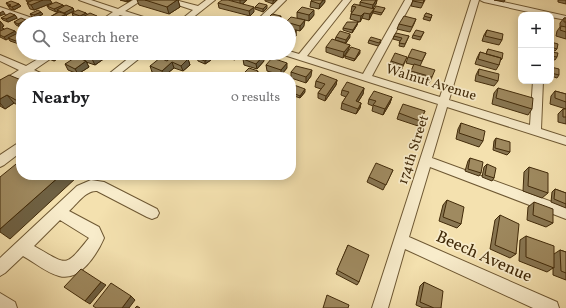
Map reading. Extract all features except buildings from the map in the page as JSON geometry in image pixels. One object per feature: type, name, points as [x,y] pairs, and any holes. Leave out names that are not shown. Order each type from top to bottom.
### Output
[{"type":"street","points":[[83,0],[131,16]]},
{"type":"street","points":[[112,16],[138,0]]},
{"type":"street","points":[[167,0],[198,9]]},
{"type":"street","points":[[192,16],[210,0]]},
{"type":"street","points":[[265,16],[282,0]]},
{"type":"street","points":[[301,57],[347,0]]},
{"type":"street","points":[[366,78],[409,0]]},
{"type":"street","name":"174th Street","points":[[380,308],[445,102],[475,0]]},
{"type":"street","points":[[484,0],[533,12]]},
{"type":"street","points":[[0,9],[19,16]]},
{"type":"street","points":[[554,16],[566,18]]},
{"type":"street","name":"Walnut Avenue","points":[[296,56],[566,141]]},
{"type":"street","points":[[0,58],[31,72]]},
{"type":"street","points":[[24,72],[43,60]]},
{"type":"street","points":[[116,72],[132,60]]},
{"type":"street","points":[[0,87],[16,77]]},
{"type":"street","points":[[535,131],[538,84]]},
{"type":"street","points":[[0,162],[16,150]]},
{"type":"street","points":[[426,161],[566,213]]},
{"type":"street","points":[[0,268],[82,190],[91,185],[99,186],[152,213]]},
{"type":"street","points":[[22,247],[60,269],[70,269],[79,262],[97,238],[94,232],[59,212]]},
{"type":"street","name":"Beech Avenue","points":[[401,240],[551,308]]},
{"type":"street","points":[[0,301],[9,308]]}]
